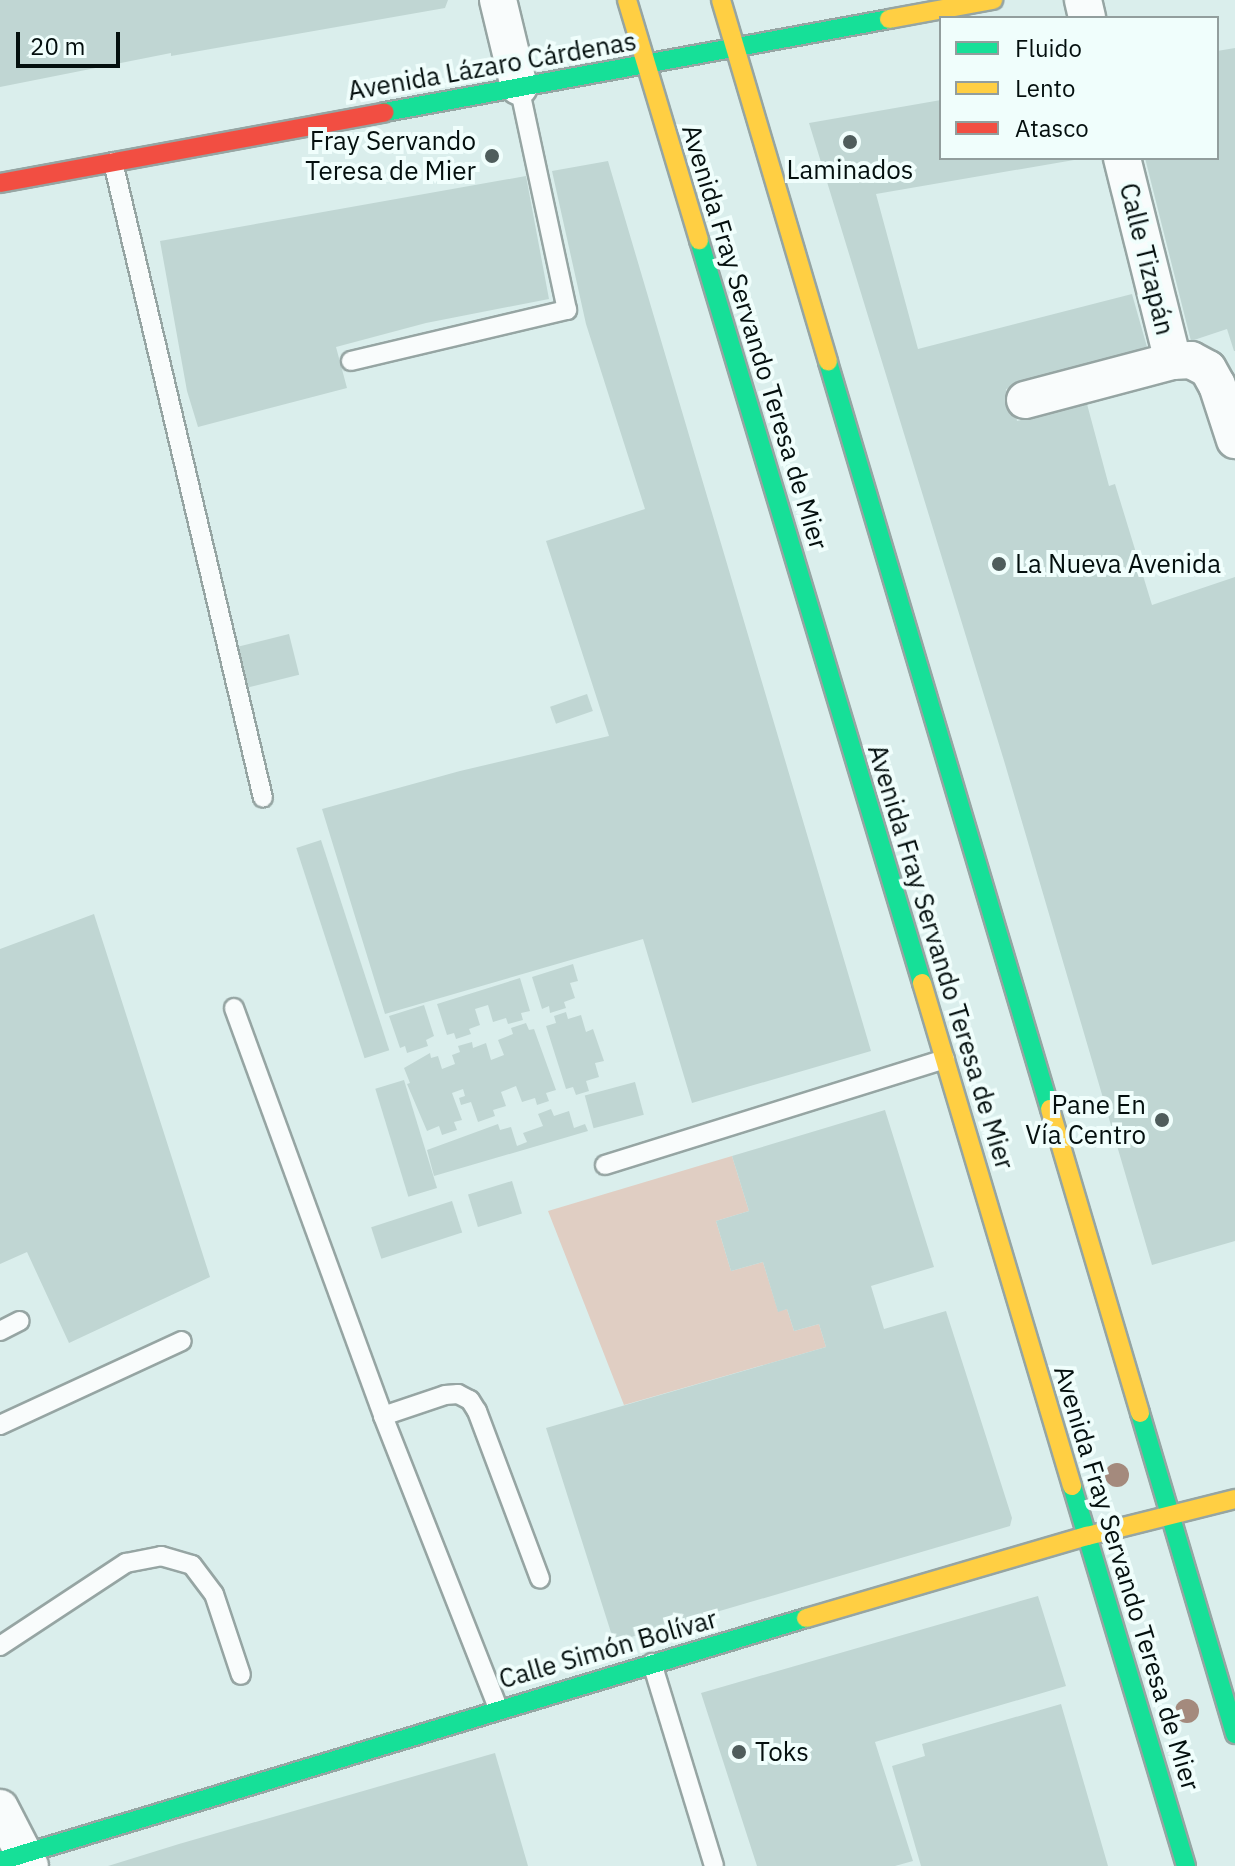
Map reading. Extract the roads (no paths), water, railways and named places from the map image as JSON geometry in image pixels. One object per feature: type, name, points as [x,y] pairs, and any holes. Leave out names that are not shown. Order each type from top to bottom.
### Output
[{"type":"main road","name":"Avenida Fray Servando Teresa de Mier","points":[[627,0],[1186,1866]]},
{"type":"main road","points":[[721,0],[1235,1734]]},
{"type":"main road","name":"Avenida Lázaro Cárdenas","points":[[0,183],[993,0]]},
{"type":"main road","name":"Calle Simón Bolívar","points":[[18,1861],[498,1708],[1087,1536],[1235,1499]]},
{"type":"street","points":[[498,0],[519,87]]},
{"type":"street","name":"Calle Tizapán","points":[[1123,160],[1173,361]]},
{"type":"street","points":[[1025,400],[1173,361],[1191,360],[1208,369],[1217,385],[1235,440]]},
{"type":"street","points":[[0,1808],[18,1861]]},
{"type":"lane","points":[[351,361],[567,310],[519,87]]},
{"type":"lane","points":[[113,162],[263,798]]},
{"type":"lane","points":[[234,1008],[383,1416],[498,1708]]},
{"type":"lane","points":[[605,1165],[945,1059]]},
{"type":"lane","points":[[0,1331],[20,1321]]},
{"type":"lane","points":[[0,1425],[182,1341]]},
{"type":"lane","points":[[383,1416],[445,1395],[458,1394],[470,1400],[477,1411],[540,1579]]},
{"type":"lane","points":[[0,1646],[126,1563],[161,1556],[192,1565],[214,1594],[241,1675]]},
{"type":"lane","points":[[652,1663],[714,1866]]},
{"type":"place","name":"Laminados","points":[[850,142]]},
{"type":"place","name":"Fray Servando Teresa de Mier","points":[[492,156]]},
{"type":"place","name":"La Nueva Avenida","points":[[999,564]]},
{"type":"place","name":"Pane En Vía Centro","points":[[1162,1120]]},
{"type":"place","name":"Toks","points":[[739,1752]]}]
